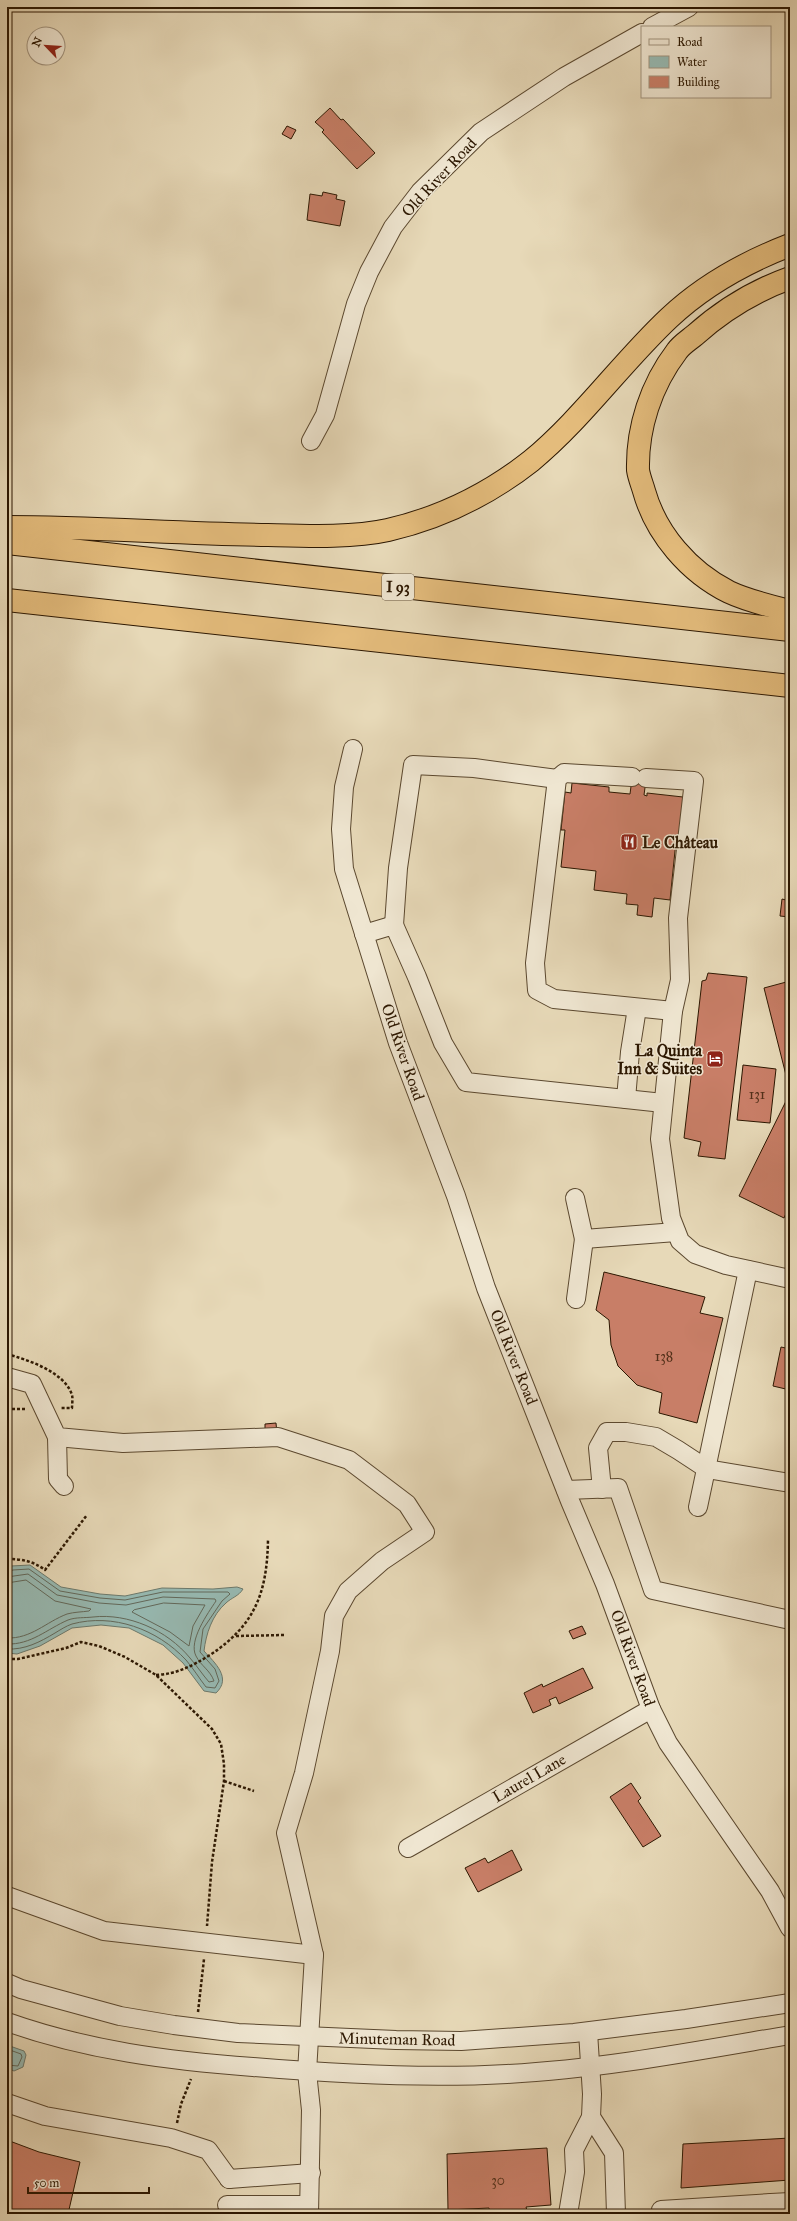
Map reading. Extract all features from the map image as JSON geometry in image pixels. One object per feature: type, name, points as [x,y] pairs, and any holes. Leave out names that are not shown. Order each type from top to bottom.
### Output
[{"type":"highway","points":[[7,527],[71,527],[153,533],[294,535],[386,530],[425,520],[494,487],[531,460],[670,317],[710,286],[752,260],[790,245]]},
{"type":"highway","points":[[790,278],[738,301],[678,350],[659,377],[648,403],[640,440],[638,472],[647,501],[660,528],[679,554],[702,575],[730,592],[761,604],[790,611]]},
{"type":"highway","name":"I 93","points":[[7,543],[790,630]]},
{"type":"highway","points":[[7,600],[790,686]]},
{"type":"street","points":[[654,26],[688,7]]},
{"type":"street","name":"Old River Road","points":[[311,442],[325,415],[356,304],[369,272],[393,227],[420,192],[481,132],[564,77],[641,34]]},
{"type":"street","name":"Old River Road","points":[[353,749],[344,787],[341,829],[344,869],[352,901],[364,934],[398,1043],[456,1196],[486,1288],[566,1490],[608,1591],[651,1709],[668,1743],[770,1891],[790,1928]]},
{"type":"street","points":[[557,779],[474,768],[413,765],[398,868],[394,925],[443,1043],[466,1082],[663,1103]]},
{"type":"street","points":[[672,1012],[554,999],[537,990],[535,963],[557,779],[564,773],[694,781],[678,918],[680,980],[672,1012],[660,1139],[671,1218],[680,1241],[695,1254],[726,1266],[790,1279]]},
{"type":"street","points":[[364,934],[394,925]]},
{"type":"street","points":[[626,1099],[630,1052],[637,1008]]},
{"type":"street","points":[[575,1198],[584,1240],[576,1299]]},
{"type":"street","points":[[584,1240],[676,1232]]},
{"type":"street","points":[[698,1506],[748,1270]]},
{"type":"street","points":[[7,1378],[32,1384],[57,1437],[58,1478],[64,1486]]},
{"type":"street","points":[[602,1489],[598,1448],[607,1432],[626,1432],[656,1437],[707,1469],[790,1483]]},
{"type":"street","points":[[57,1437],[123,1443],[278,1437],[349,1460],[407,1504],[425,1532],[382,1561],[348,1591],[334,1616],[330,1651],[304,1773],[286,1833],[314,1955],[307,2072],[311,2110],[311,2172],[309,2209],[227,2209],[222,2192],[230,2179]]},
{"type":"street","points":[[566,1490],[618,1488],[653,1590],[790,1620]]},
{"type":"street","name":"Laurel Lane","points":[[408,1848],[651,1709]]},
{"type":"street","points":[[7,1896],[104,1931],[314,1955]]},
{"type":"street","name":"Minuteman Road","points":[[7,1983],[21,1989],[120,2016],[196,2028],[238,2033],[461,2041],[588,2032],[790,2003]]},
{"type":"street","points":[[7,2022],[58,2038],[104,2048],[194,2062],[307,2072],[385,2074],[505,2074],[590,2067],[632,2062],[790,2034]]},
{"type":"street","points":[[568,2214],[575,2172],[574,2150],[591,2117],[592,2094],[588,2032]]},
{"type":"street","points":[[7,2103],[45,2116],[174,2139],[208,2150],[230,2179]]},
{"type":"street","points":[[591,2117],[614,2153],[616,2214]]},
{"type":"street","points":[[230,2179],[311,2172]]},
{"type":"street","points":[[661,2210],[771,2208],[790,2202]]},
{"type":"path","points":[[7,1559],[22,1559],[38,1564],[45,1570],[87,1514]]},
{"type":"path","points":[[156,1675],[179,1672],[215,1651],[236,1636],[251,1616],[263,1587],[267,1561],[268,1540]]},
{"type":"path","points":[[236,1636],[244,1634],[285,1635]]},
{"type":"path","points":[[7,1659],[18,1659],[66,1648],[81,1642],[99,1646],[125,1656],[156,1675],[212,1729],[220,1744],[224,1764],[224,1781],[212,1862],[196,2028]]},
{"type":"path","points":[[224,1781],[254,1791]]},
{"type":"path","points":[[174,2139],[180,2104],[191,2081],[194,2062]]},
{"type":"water","points":[[30,1565],[61,1587],[100,1594],[125,1596],[162,1588],[213,1589],[237,1587],[243,1589],[226,1603],[217,1613],[210,1625],[206,1638],[204,1651],[220,1671],[222,1676],[221,1687],[216,1693],[204,1691],[183,1663],[163,1645],[129,1628],[101,1625],[72,1628],[40,1646],[17,1654],[7,1653],[7,1569],[11,1566]]},
{"type":"water","points":[[7,2045],[24,2051],[26,2055],[23,2067],[14,2071],[7,2068]]},
{"type":"building","points":[[330,108],[341,120],[343,119],[375,153],[357,169],[322,132],[324,130],[315,122]]},
{"type":"building","points":[[287,126],[296,130],[291,139],[282,134]]},
{"type":"building","points":[[323,192],[337,195],[336,199],[345,201],[340,226],[307,220],[310,194],[322,196]]},
{"type":"building","points":[[633,771],[647,773],[644,795],[647,796],[647,793],[683,797],[681,842],[676,841],[670,900],[654,898],[652,917],[637,915],[638,905],[626,904],[627,894],[594,890],[596,871],[561,867],[565,830],[561,830],[565,792],[571,793],[572,783],[609,787],[609,792],[630,794]]},
{"type":"building","points":[[790,867],[790,917],[780,916],[782,899],[786,900]]},
{"type":"building","name":"La Quinta Inn & Suites","points":[[708,973],[747,977],[725,1159],[698,1156],[701,1142],[684,1138],[702,981],[706,980]]},
{"type":"building","points":[[790,981],[790,1091],[764,988]]},
{"type":"building","name":"La Quinta Inn & Suites","points":[[743,1065],[776,1069],[770,1123],[737,1120]]},
{"type":"building","points":[[790,1093],[790,1204],[784,1218],[739,1196]]},
{"type":"building","points":[[604,1272],[705,1297],[700,1313],[723,1318],[697,1423],[659,1413],[662,1393],[637,1385],[618,1366],[611,1345],[609,1320],[596,1310]]},
{"type":"building","points":[[781,1347],[790,1349],[790,1390],[773,1386]]},
{"type":"building","points":[[276,1423],[277,1434],[265,1434],[265,1424]]},
{"type":"building","points":[[582,1626],[586,1634],[573,1639],[569,1631]]},
{"type":"building","points":[[583,1668],[593,1688],[559,1704],[556,1697],[549,1700],[551,1705],[533,1713],[524,1693],[542,1684],[543,1687]]},
{"type":"building","points":[[631,1783],[641,1798],[638,1801],[661,1836],[643,1847],[610,1797]]},
{"type":"building","points":[[512,1850],[522,1870],[478,1892],[465,1868],[485,1858],[488,1863]]},
{"type":"building","points":[[790,2138],[790,2180],[681,2188],[683,2144]]},
{"type":"building","points":[[7,2140],[39,2152],[80,2162],[68,2214],[7,2214]]},
{"type":"building","points":[[547,2148],[551,2205],[526,2207],[528,2214],[490,2214],[489,2208],[448,2210],[447,2154]]},
{"type":"place","name":"Le Château","points":[[629,842]]},
{"type":"place","name":"La Quinta Inn & Suites","points":[[715,1059]]}]
